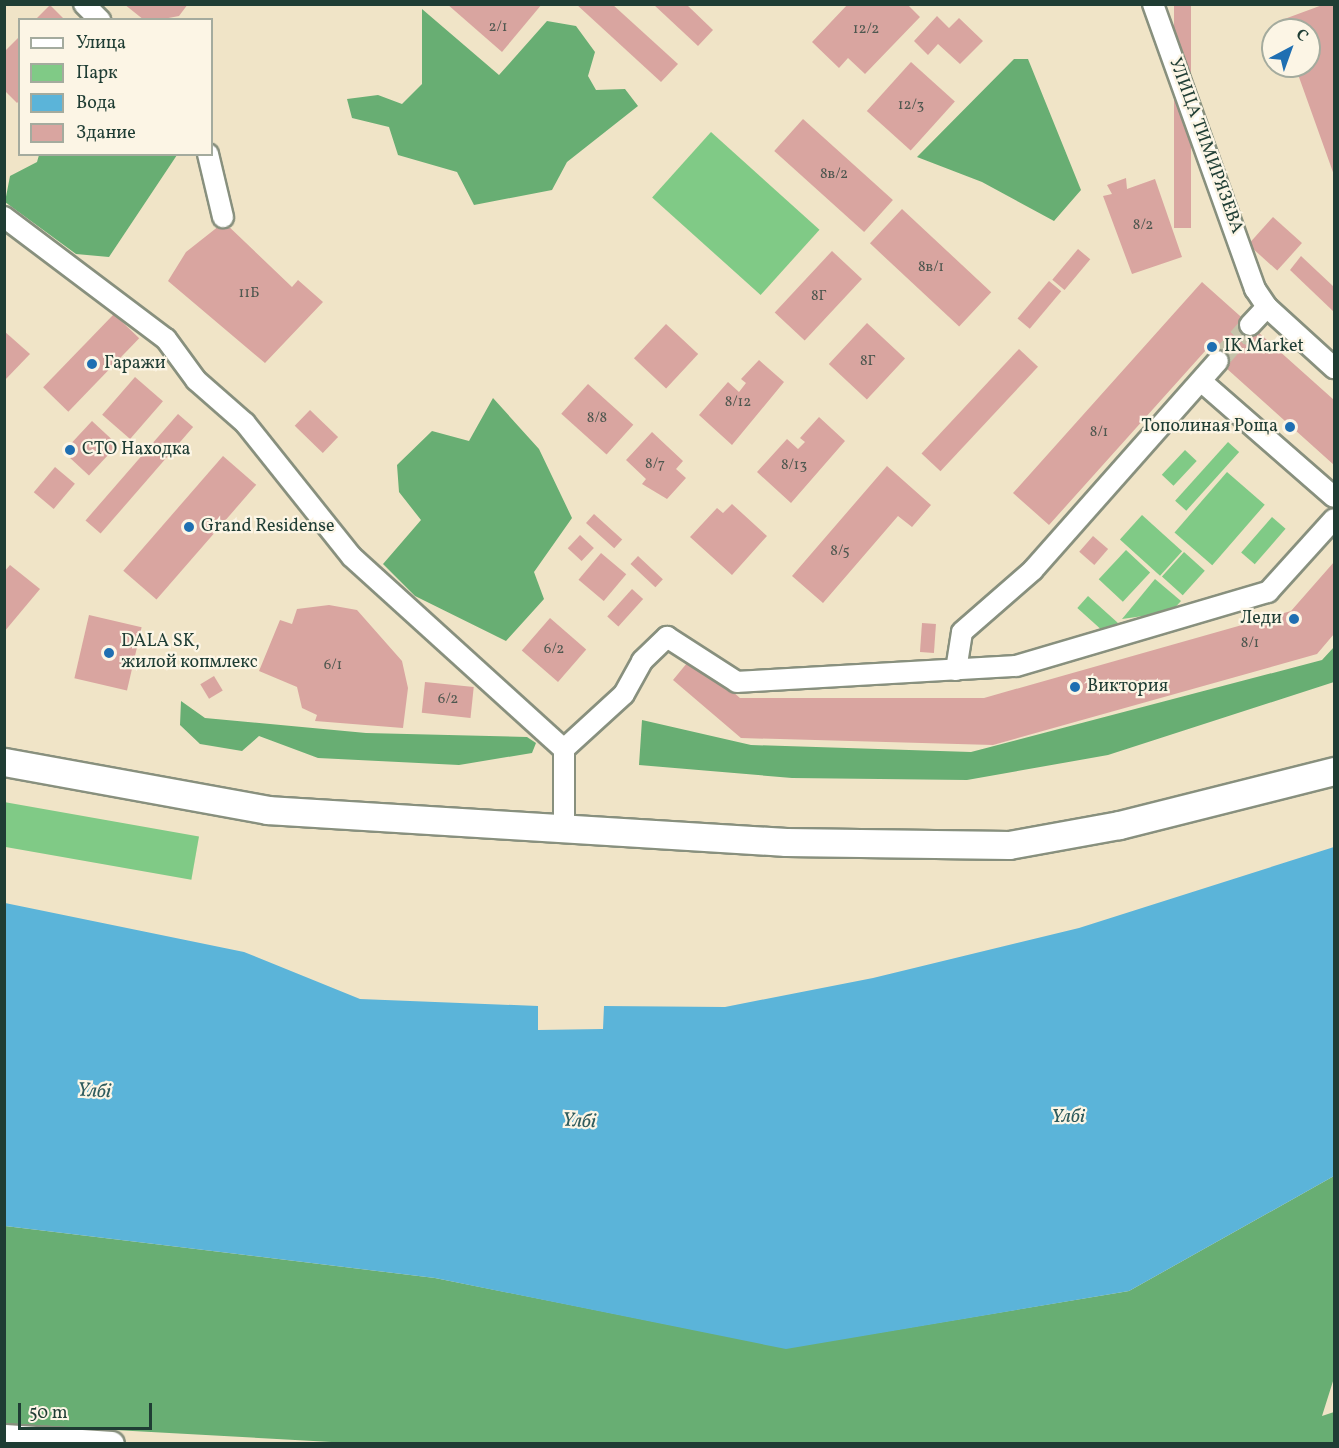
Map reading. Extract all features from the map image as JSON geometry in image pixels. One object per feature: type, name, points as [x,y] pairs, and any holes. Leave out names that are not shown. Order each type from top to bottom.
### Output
[{"type":"main road","points":[[4,762],[267,810],[564,831],[1009,845],[1119,825],[1335,771]]},
{"type":"street","points":[[84,4],[98,18]]},
{"type":"street","name":"УЛИЦА ТИМИРЯЗЕВА","points":[[1153,4],[1255,289],[1267,307],[1335,368]]},
{"type":"street","points":[[208,156],[223,217]]},
{"type":"street","points":[[4,217],[166,339],[196,380],[245,423],[352,557],[564,749]]},
{"type":"street","points":[[1250,325],[1267,307]]},
{"type":"street","points":[[956,670],[962,632],[1033,570],[1218,361]]},
{"type":"street","points":[[1201,381],[1335,497]]},
{"type":"street","points":[[564,831],[564,749],[624,694],[642,661],[667,637],[737,682],[1016,666],[1268,592],[1335,519]]},
{"type":"street","points":[[8,1438],[112,1443]]},
{"type":"green space","points":[[422,9],[499,75],[547,21],[576,26],[595,52],[588,76],[596,90],[625,89],[638,106],[567,162],[552,190],[474,205],[457,172],[398,155],[389,127],[352,118],[347,99],[378,95],[402,104],[422,84]]},
{"type":"green space","points":[[1014,59],[1028,59],[1081,190],[1054,221],[982,182],[917,157]]},
{"type":"green space","points":[[711,132],[819,230],[761,295],[652,197]]},
{"type":"green space","points":[[38,156],[176,156],[109,257],[76,254],[5,202],[10,176],[37,162]]},
{"type":"green space","points":[[493,398],[539,449],[572,518],[534,572],[544,599],[506,641],[415,596],[383,564],[421,520],[399,492],[397,465],[432,431],[469,441]]},
{"type":"green space","points":[[1228,442],[1239,452],[1186,511],[1175,501]]},
{"type":"green space","points":[[1185,450],[1197,461],[1174,486],[1162,475]]},
{"type":"green space","points":[[1227,472],[1265,505],[1212,565],[1175,532]]},
{"type":"green space","points":[[1142,515],[1182,551],[1160,576],[1120,540]]},
{"type":"green space","points":[[1272,517],[1286,529],[1255,564],[1241,552]]},
{"type":"green space","points":[[1126,550],[1150,573],[1123,602],[1099,579]]},
{"type":"green space","points":[[1184,552],[1205,571],[1183,595],[1162,577]]},
{"type":"green space","points":[[1155,579],[1181,601],[1171,612],[1122,619]]},
{"type":"green space","points":[[1088,596],[1118,623],[1107,635],[1077,608]]},
{"type":"green space","points":[[1334,647],[1334,682],[1108,755],[967,780],[792,778],[639,765],[642,720],[751,745],[971,752],[1322,660]]},
{"type":"green space","points":[[181,701],[205,718],[366,733],[527,737],[536,743],[532,753],[459,765],[318,758],[259,736],[242,751],[200,744],[180,725]]},
{"type":"green space","points":[[4,802],[199,836],[191,880],[4,847]]},
{"type":"green space","points":[[1334,1176],[1334,1378],[1322,1416],[1334,1412],[1334,1443],[368,1444],[5,1424],[5,1226],[435,1278],[786,1348],[1129,1291]]},
{"type":"water","name":"Үлбі","points":[[1334,847],[1334,1176],[1129,1291],[786,1349],[435,1278],[5,1226],[5,903],[244,952],[360,999],[538,1006],[538,1030],[603,1029],[604,1006],[725,1007],[873,978],[1079,928]]},
{"type":"building","points":[[124,4],[188,4],[179,16],[142,18]]},
{"type":"building","points":[[447,4],[542,4],[502,52]]},
{"type":"building","points":[[576,4],[612,4],[678,64],[661,82]]},
{"type":"building","points":[[653,4],[686,4],[713,30],[698,46]]},
{"type":"building","points":[[848,4],[907,4],[920,17],[865,74],[848,58],[839,68],[812,42]]},
{"type":"building","points":[[1174,4],[1191,4],[1191,228],[1174,228]]},
{"type":"building","points":[[1325,4],[1334,4],[1334,175],[1299,78],[1321,78],[1321,18],[1287,18]]},
{"type":"building","points":[[50,5],[63,18],[37,18]]},
{"type":"building","points":[[937,16],[949,28],[959,18],[983,41],[960,64],[938,44],[928,55],[914,41]]},
{"type":"building","points":[[18,38],[17,103],[5,91],[5,51]]},
{"type":"building","points":[[911,62],[955,101],[911,151],[867,111]]},
{"type":"building","points":[[803,119],[893,200],[864,232],[774,151]]},
{"type":"building","points":[[1126,178],[1127,189],[1155,179],[1182,257],[1132,274],[1103,196],[1112,194],[1107,185]]},
{"type":"building","points":[[902,209],[991,292],[959,327],[870,243]]},
{"type":"building","points":[[1273,217],[1302,243],[1277,271],[1248,244]]},
{"type":"building","points":[[224,222],[292,287],[298,280],[323,302],[265,363],[168,281],[186,252]]},
{"type":"building","points":[[1078,249],[1090,259],[1065,290],[1052,280]]},
{"type":"building","points":[[832,251],[862,279],[805,340],[775,312]]},
{"type":"building","points":[[1301,256],[1334,287],[1334,312],[1290,270]]},
{"type":"building","points":[[1049,281],[1061,291],[1030,329],[1018,319]]},
{"type":"building","points":[[1202,282],[1334,400],[1334,465],[1206,350],[1049,525],[1013,493]]},
{"type":"building","name":"Гаражи","points":[[114,314],[139,338],[68,412],[43,387]]},
{"type":"building","points":[[867,323],[905,358],[867,399],[829,364]]},
{"type":"building","points":[[666,324],[698,354],[666,388],[634,358]]},
{"type":"building","points":[[4,331],[30,354],[4,381]]},
{"type":"building","points":[[1019,349],[1038,367],[940,471],[921,454]]},
{"type":"building","points":[[759,360],[784,382],[732,445],[699,415],[728,382],[739,392],[746,383],[741,379]]},
{"type":"building","points":[[135,377],[163,401],[130,439],[102,415]]},
{"type":"building","points":[[588,384],[633,425],[607,455],[561,414]]},
{"type":"building","points":[[310,410],[338,437],[323,453],[295,426]]},
{"type":"building","points":[[178,414],[193,427],[101,534],[85,520]]},
{"type":"building","points":[[819,417],[845,441],[791,503],[757,472],[787,439],[798,449],[805,442],[800,438]]},
{"type":"building","points":[[92,421],[118,445],[89,476],[63,452]]},
{"type":"building","points":[[652,432],[683,461],[676,469],[686,478],[667,499],[642,484],[646,479],[626,460]]},
{"type":"building","name":"Grand Residense","points":[[223,456],[256,485],[156,600],[123,571]]},
{"type":"building","points":[[887,466],[931,505],[912,527],[898,516],[823,603],[792,576]]},
{"type":"building","points":[[55,467],[75,484],[54,509],[34,492]]},
{"type":"building","points":[[732,504],[767,536],[732,575],[690,537],[717,508],[723,513]]},
{"type":"building","points":[[594,514],[622,539],[614,548],[586,523]]},
{"type":"building","points":[[580,535],[594,548],[582,561],[568,548]]},
{"type":"building","points":[[1093,536],[1108,549],[1094,565],[1079,552]]},
{"type":"building","points":[[601,553],[626,574],[604,601],[579,580]]},
{"type":"building","points":[[638,556],[663,579],[655,587],[630,564]]},
{"type":"building","points":[[1334,562],[1334,634],[1317,654],[993,745],[741,738],[673,680],[692,657],[740,698],[984,698],[1291,611]]},
{"type":"building","points":[[10,565],[40,589],[4,632],[4,572]]},
{"type":"building","points":[[632,589],[643,599],[618,627],[607,616]]},
{"type":"building","points":[[329,605],[357,610],[402,661],[408,688],[403,728],[315,721],[317,715],[302,708],[297,687],[259,671],[280,620],[292,624],[297,609]]},
{"type":"building","name":"DALA SK, жилой копмлекс","points":[[89,615],[142,627],[127,690],[74,678]]},
{"type":"building","points":[[550,618],[586,649],[558,682],[522,650]]},
{"type":"building","points":[[922,623],[936,624],[934,653],[920,652]]},
{"type":"building","points":[[214,676],[223,691],[209,699],[200,684]]},
{"type":"building","points":[[425,682],[474,687],[470,718],[422,713]]},
{"type":"tunnel","points":[[1218,361],[1250,325]]},
{"type":"place","name":"IK Market","points":[[1212,347]]},
{"type":"place","name":"Гаражи","points":[[92,364]]},
{"type":"place","name":"Тополиная Роща","points":[[1290,427]]},
{"type":"place","name":"СТО Находка","points":[[70,450]]},
{"type":"place","name":"Grand Residense","points":[[189,527]]},
{"type":"place","name":"Леди","points":[[1294,619]]},
{"type":"place","name":"DALA SK, жилой копмлекс","points":[[109,653]]},
{"type":"place","name":"Виктория","points":[[1075,687]]}]
